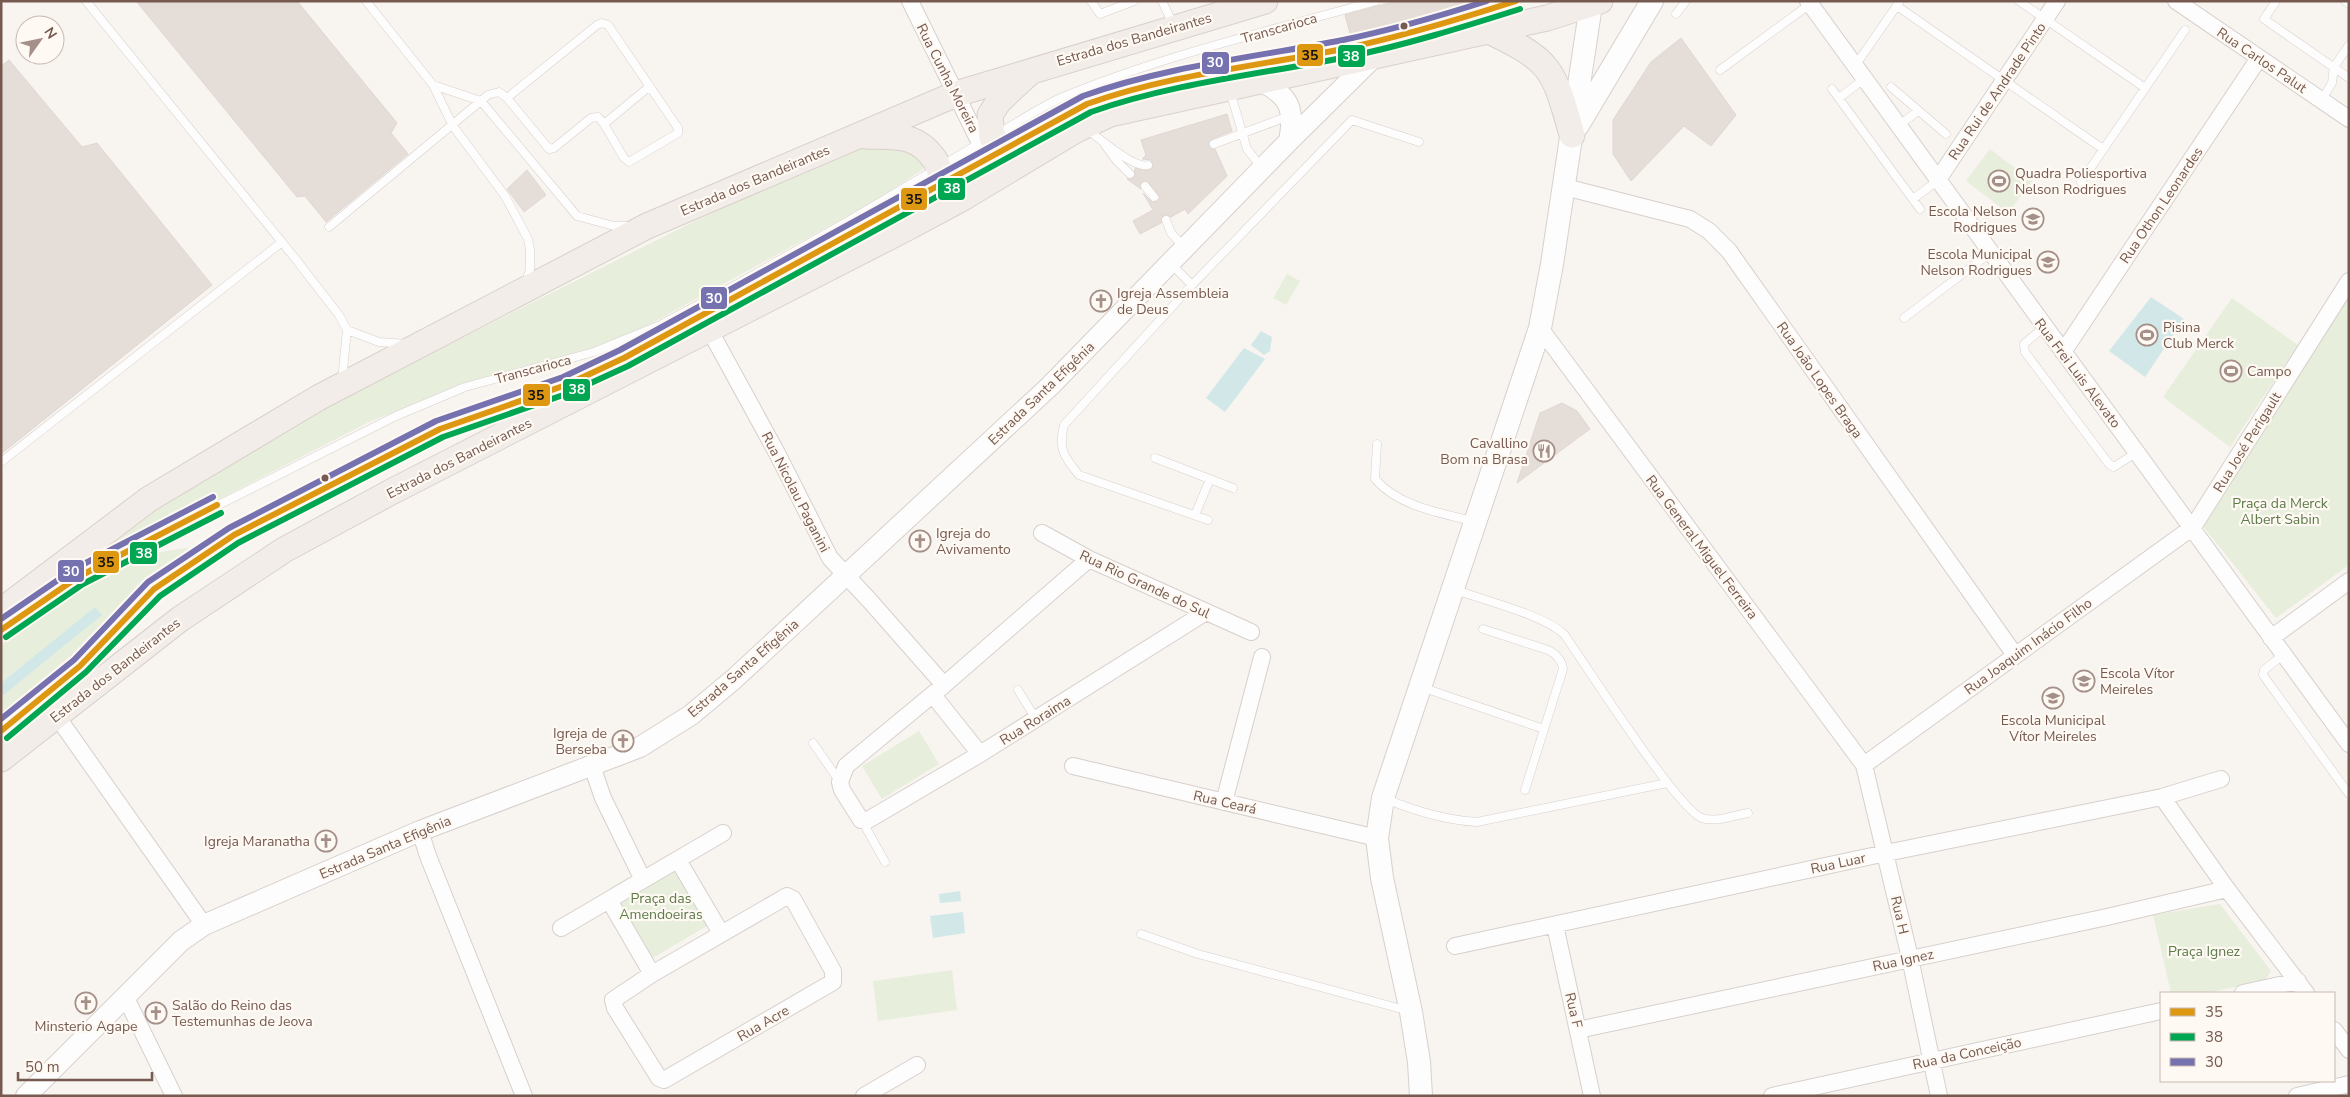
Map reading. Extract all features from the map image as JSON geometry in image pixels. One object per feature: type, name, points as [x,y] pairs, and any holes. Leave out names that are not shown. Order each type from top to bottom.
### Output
[{"type":"main road","points":[[1572,134],[1652,1]]},
{"type":"main road","name":"Estrada dos Bandeirantes","points":[[1,611],[149,499],[341,384],[524,292],[647,226],[956,94],[1262,2]]},
{"type":"main road","name":"Estrada dos Bandeirantes","points":[[1,759],[180,619],[284,550],[391,492],[903,230],[1004,150],[1083,126],[1110,114],[1547,18],[1595,3]]},
{"type":"main road","points":[[1421,1096],[1419,1062],[1411,1012],[1382,878],[1377,838],[1384,798],[1419,686],[1540,328],[1595,3]]},
{"type":"main road","points":[[1487,30],[1530,52],[1548,68],[1558,86],[1572,134]]},
{"type":"main road","points":[[1004,150],[990,115],[999,101],[1034,69]]},
{"type":"main road","points":[[861,136],[914,139],[927,148],[940,175],[933,197],[903,230]]},
{"type":"street","name":"Rua Cunha Moreira","points":[[910,1],[956,94],[1004,150]]},
{"type":"street","name":"Rua Rui de Andrade Pinto","points":[[1937,181],[2057,1]]},
{"type":"street","name":"Rua Carlos Palut","points":[[2176,1],[2349,120]]},
{"type":"street","name":"Rua Frei Luis Alevato","points":[[1810,2],[1937,181],[2193,527],[2283,655],[2349,744]]},
{"type":"street","name":"Estrada Santa Efigênia","points":[[28,1095],[181,941],[204,925],[420,831],[640,747],[691,715],[734,679],[1050,386],[1289,141],[1374,57]]},
{"type":"street","name":"Rua Othon Leonardes","points":[[2063,352],[2259,58]]},
{"type":"street","points":[[1262,82],[1277,90],[1283,96],[1291,115],[1289,141]]},
{"type":"street","name":"Rua João Lopes Braga","points":[[1565,187],[1690,219],[1709,231],[1722,244],[2015,655]]},
{"type":"street","name":"Rua José Perigault","points":[[2193,527],[2349,281]]},
{"type":"street","name":"Rua General Miguel Ferreira","points":[[1540,328],[1864,765]]},
{"type":"street","name":"Rua Nicolau Paganini","points":[[709,329],[778,455],[830,558],[846,575],[938,690],[980,754]]},
{"type":"street","name":"Rua Joaquim Inácio Filho","points":[[1864,765],[2193,527]]},
{"type":"street","name":"Rua Rio Grande do Sul","points":[[1042,533],[1090,559],[1250,632]]},
{"type":"street","points":[[863,820],[842,790],[840,782],[846,766],[938,690],[1090,559]]},
{"type":"street","points":[[2271,638],[2349,581]]},
{"type":"street","name":"Rua Roraima","points":[[863,820],[868,820],[980,754],[1206,612]]},
{"type":"street","points":[[1224,802],[1262,657]]},
{"type":"street","points":[[56,715],[204,925]]},
{"type":"street","name":"Rua H","points":[[1864,765],[1886,852],[1939,1096]]},
{"type":"street","points":[[592,766],[603,798],[643,880]]},
{"type":"street","name":"Rua Ceará","points":[[1073,766],[1377,838]]},
{"type":"street","name":"Rua Luar","points":[[1455,946],[1886,852],[2162,797],[2221,779]]},
{"type":"street","points":[[2162,797],[2227,889],[2302,987]]},
{"type":"street","points":[[420,831],[428,856],[524,1096]]},
{"type":"street","points":[[561,928],[722,833]]},
{"type":"street","points":[[678,860],[721,933]]},
{"type":"street","name":"Rua Ignez","points":[[1578,1030],[2107,917],[2227,889]]},
{"type":"street","name":"Rua Acre","points":[[790,896],[833,971],[833,982],[662,1080],[656,1075],[614,1004],[616,997],[652,974],[721,933],[790,896]]},
{"type":"street","points":[[609,900],[652,974]]},
{"type":"street","name":"Rua F","points":[[1555,925],[1592,1096]]},
{"type":"street","points":[[2253,992],[2302,987]]},
{"type":"street","points":[[126,998],[174,1096]]},
{"type":"street","name":"Rua da Conceição","points":[[1772,1096],[2160,1011]]},
{"type":"street","points":[[2335,1031],[2349,1050]]},
{"type":"street","points":[[864,1096],[917,1065]]},
{"type":"street","points":[[2297,1096],[2349,1084]]},
{"type":"lane","points":[[86,1],[282,242],[339,316],[347,330],[341,384]]},
{"type":"lane","points":[[366,1],[433,85],[453,126],[505,196],[528,239],[530,269],[524,292]]},
{"type":"lane","points":[[1091,1],[1100,14],[1134,1]]},
{"type":"lane","points":[[1162,1],[1175,27]]},
{"type":"lane","name":"Transcarioca","points":[[1,731],[80,666],[154,589],[234,535],[440,430],[566,385],[624,358],[748,292],[898,206],[940,175],[1004,150],[1061,98],[1106,81],[1226,43],[1376,1]]},
{"type":"lane","name":"Transcarioca","points":[[1,630],[22,613],[79,575],[396,416],[465,387],[594,352],[658,326],[824,235],[940,175],[1004,150],[1087,104],[1121,92],[1203,74],[1347,48],[1430,28],[1517,1]]},
{"type":"lane","points":[[1676,14],[1686,1]]},
{"type":"lane","points":[[2020,1],[2145,88]]},
{"type":"lane","points":[[2276,1],[2264,19],[2349,78]]},
{"type":"lane","points":[[2345,1],[2349,4]]},
{"type":"lane","points":[[1720,70],[1810,2]]},
{"type":"lane","points":[[1839,98],[1860,72],[1898,4],[2004,81],[2103,149]]},
{"type":"lane","points":[[329,227],[488,95],[499,92],[507,98],[549,150],[591,118],[598,117],[624,158],[629,162],[678,133],[678,128],[608,25],[602,23],[597,25],[507,98]]},
{"type":"lane","points":[[2081,182],[2185,30]]},
{"type":"lane","points":[[2321,101],[2332,83],[2334,67],[2349,46]]},
{"type":"lane","points":[[433,85],[481,101],[576,216],[614,226],[647,226]]},
{"type":"lane","points":[[604,124],[650,86]]},
{"type":"lane","points":[[1891,87],[1946,134]]},
{"type":"lane","points":[[1230,89],[1242,134],[1248,149],[1262,169]]},
{"type":"lane","points":[[1832,89],[1920,209]]},
{"type":"lane","points":[[1898,126],[1918,111]]},
{"type":"lane","points":[[1214,144],[1291,115]]},
{"type":"lane","points":[[1208,520],[1079,475],[1065,458],[1060,441],[1064,425],[1192,285],[1352,120],[1419,142]]},
{"type":"lane","points":[[1083,126],[1102,142],[1134,162],[1145,166],[1148,165]]},
{"type":"lane","points":[[1102,142],[1130,174]]},
{"type":"lane","points":[[1913,199],[1937,181]]},
{"type":"lane","points":[[1145,186],[1154,197]]},
{"type":"lane","points":[[1166,220],[1171,233],[1186,248]]},
{"type":"lane","points":[[1,462],[282,242]]},
{"type":"lane","points":[[1904,318],[1990,253]]},
{"type":"lane","points":[[1171,264],[1192,285]]},
{"type":"lane","points":[[2044,327],[2023,347],[2036,367],[2109,464],[2114,467],[2118,466],[2137,452]]},
{"type":"lane","points":[[347,330],[379,342],[420,344]]},
{"type":"lane","points":[[1378,444],[1376,479],[1385,490],[1425,508],[1475,522]]},
{"type":"lane","points":[[1155,458],[1233,488]]},
{"type":"lane","points":[[1195,515],[1210,479]]},
{"type":"lane","points":[[1453,589],[1555,626],[1564,634],[1667,783],[1693,812],[1702,818],[1712,819],[1748,813]]},
{"type":"lane","points":[[1483,629],[1553,652],[1562,663],[1563,669],[1525,790]]},
{"type":"lane","points":[[2283,655],[2264,670],[2263,674],[2349,794]]},
{"type":"lane","points":[[1419,686],[1544,729]]},
{"type":"lane","points":[[1018,690],[1036,719]]},
{"type":"lane","points":[[813,743],[840,782]]},
{"type":"lane","points":[[1384,798],[1410,809],[1458,821],[1477,822],[1667,783]]},
{"type":"lane","points":[[863,820],[885,862]]},
{"type":"lane","points":[[1140,934],[1198,954],[1411,1012]]},
{"type":"green space","points":[[884,134],[931,164],[875,201],[643,328],[582,352],[479,379],[371,421],[72,575],[98,547],[217,467],[348,395],[699,219],[853,146]]},
{"type":"green space","name":"Quadra Poliesportiva Nelson Rodrigues","points":[[1990,149],[2032,181],[2008,213],[1966,181]]},
{"type":"green space","points":[[1287,274],[1300,281],[1286,305],[1273,298]]},
{"type":"green space","name":"Praça da Merck Albert Sabin","points":[[2349,283],[2349,565],[2276,618],[2195,516]]},
{"type":"green space","name":"Campo","points":[[2232,298],[2298,345],[2230,447],[2163,397]]},
{"type":"green space","points":[[190,548],[118,615],[86,655],[48,690],[1,727],[1,645],[65,596],[112,569],[137,559],[163,552]]},
{"type":"green space","points":[[919,731],[939,764],[882,799],[862,766]]},
{"type":"green space","name":"Praça das Amendoeiras","points":[[671,853],[712,923],[651,959],[610,888]]},
{"type":"green space","name":"Praça Ignez","points":[[2220,904],[2271,971],[2265,981],[2210,992],[2171,992],[2153,915]]},
{"type":"green space","points":[[952,970],[957,1010],[878,1021],[873,981]]},
{"type":"shaded area","name":"Pisina Club Merck","points":[[2151,297],[2184,319],[2145,377],[2109,351]]},
{"type":"shaded area","points":[[1261,331],[1272,337],[1270,351],[1264,355],[1251,345]]},
{"type":"shaded area","points":[[1244,348],[1265,359],[1225,412],[1206,398]]},
{"type":"shaded area","points":[[95,607],[102,615],[1,697],[1,683]]},
{"type":"shaded area","points":[[960,891],[961,901],[940,903],[939,894]]},
{"type":"shaded area","points":[[963,912],[965,933],[933,938],[930,916]]},
{"type":"building","points":[[136,1],[297,1],[397,123],[391,133],[408,154],[326,222],[305,196],[297,197]]},
{"type":"building","points":[[1396,1],[1473,1],[1474,6],[1351,37],[1345,15]]},
{"type":"building","points":[[1681,38],[1736,115],[1711,146],[1684,126],[1631,181],[1613,154],[1613,120],[1651,62]]},
{"type":"building","points":[[9,60],[82,147],[97,143],[212,285],[1,454],[1,66]]},
{"type":"building","points":[[1227,114],[1232,131],[1212,139],[1208,144],[1210,148],[1215,149],[1227,176],[1188,214],[1185,209],[1171,217],[1164,215],[1161,223],[1140,234],[1133,221],[1153,210],[1143,193],[1152,202],[1158,201],[1160,197],[1147,181],[1141,182],[1141,189],[1127,179],[1134,178],[1135,168],[1148,171],[1153,167],[1151,160],[1142,159],[1146,155],[1141,140]]},
{"type":"building","points":[[527,170],[546,195],[524,212],[507,189]]},
{"type":"building","name":"Cavallino Bom na Brasa","points":[[1562,403],[1577,411],[1590,429],[1517,483],[1540,413]]},
{"type":"transit line","name":"30","points":[[1,719],[74,660],[148,582],[229,528],[436,421],[563,377],[620,350],[1083,96],[1147,77],[1380,32],[1487,1]]},
{"type":"transit line","name":"35","points":[[1,731],[80,666],[154,589],[234,535],[440,429],[566,385],[624,358],[1087,104],[1151,85],[1390,38],[1516,1]]},
{"type":"transit line","name":"38","points":[[7,738],[86,672],[160,596],[238,543],[443,437],[569,393],[628,366],[1091,112],[1186,86],[1315,63],[1391,47],[1520,9]]},
{"type":"transit line","name":"30","points":[[1,619],[74,569],[213,497]]},
{"type":"transit line","name":"35","points":[[1,630],[78,577],[217,505]]},
{"type":"transit line","name":"38","points":[[6,637],[83,584],[221,513]]},
{"type":"place","name":"Quadra Poliesportiva Nelson Rodrigues","points":[[1999,181]]},
{"type":"place","name":"Escola Nelson Rodrigues","points":[[2033,219]]},
{"type":"place","name":"Escola Municipal Nelson Rodrigues","points":[[2048,262]]},
{"type":"place","name":"Igreja Assembleia de Deus","points":[[1101,301]]},
{"type":"place","name":"Pisina Club Merck","points":[[2147,335]]},
{"type":"place","name":"Campo","points":[[2231,371]]},
{"type":"place","name":"Cavallino Bom na Brasa","points":[[1544,451]]},
{"type":"place","name":"Igreja do Avivamento","points":[[920,541]]},
{"type":"place","name":"Escola Vítor Meireles","points":[[2084,681]]},
{"type":"place","name":"Escola Municipal Vítor Meireles","points":[[2053,698]]},
{"type":"place","name":"Igreja de Berseba","points":[[623,741]]},
{"type":"place","name":"Igreja Maranatha","points":[[326,841]]},
{"type":"place","name":"Minsterio Agape","points":[[86,1003]]},
{"type":"place","name":"Salão do Reino das Testemunhas de Jeova","points":[[156,1013]]}]
